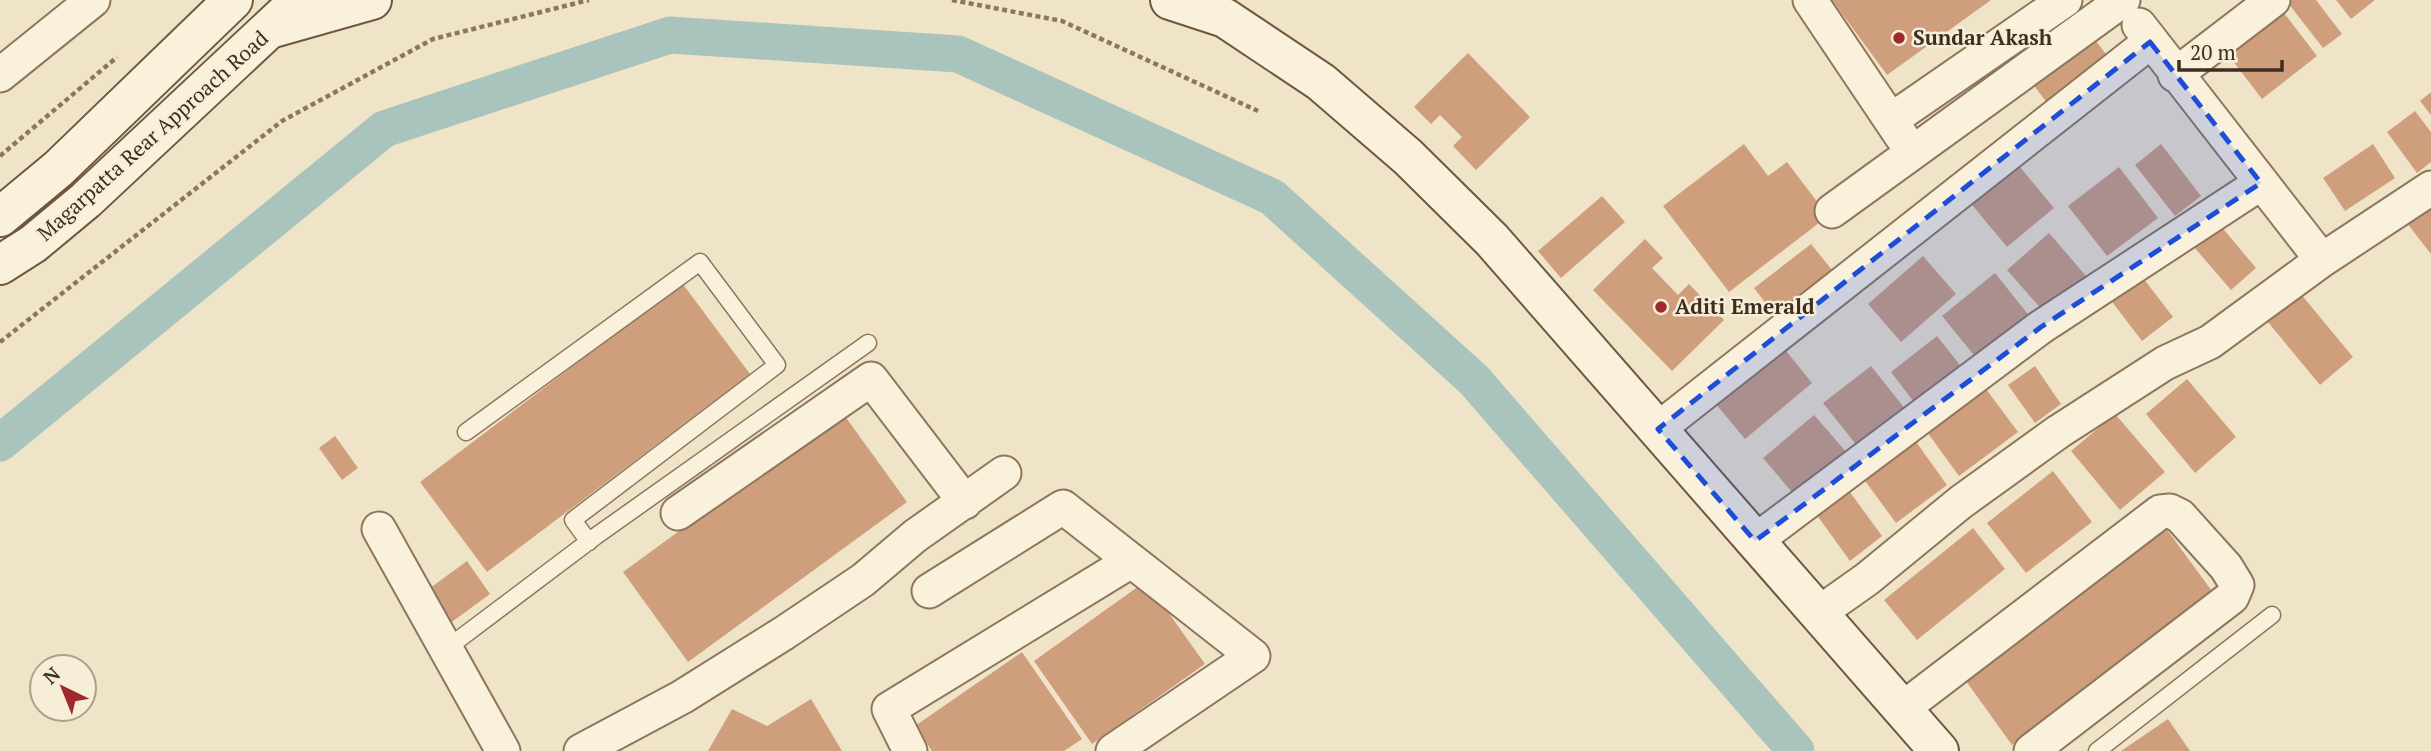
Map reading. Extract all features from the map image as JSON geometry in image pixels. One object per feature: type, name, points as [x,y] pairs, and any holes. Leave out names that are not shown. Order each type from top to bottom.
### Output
[{"type":"street","points":[[0,75],[93,0]]},
{"type":"street","name":"Magarpatta Rear Approach Road","points":[[0,217],[58,169],[233,0]]},
{"type":"street","name":"Magarpatta Rear Approach Road","points":[[0,265],[33,244],[86,200],[300,0]]},
{"type":"street","points":[[205,27],[273,28],[372,0]]},
{"type":"street","points":[[1170,0],[1225,18],[1321,82],[1408,157],[1492,240],[1939,751]]},
{"type":"street","points":[[1810,0],[1913,153]]},
{"type":"street","points":[[1891,120],[2066,0]]},
{"type":"street","points":[[1832,211],[2123,0],[2175,75],[2322,260]]},
{"type":"street","points":[[2175,75],[2273,0]]},
{"type":"street","points":[[1657,429],[2150,42]]},
{"type":"street","points":[[1755,541],[2041,327],[2261,183]]},
{"type":"street","points":[[1819,613],[1867,579],[1961,502],[2058,432],[2165,363],[2210,342],[2322,260],[2431,188]]},
{"type":"street","points":[[678,513],[871,379],[965,502]]},
{"type":"street","points":[[581,751],[682,696],[784,633],[863,580],[915,537],[1004,473]]},
{"type":"street","points":[[929,591],[1063,508],[1253,656],[1113,751]]},
{"type":"street","points":[[1902,709],[2160,512],[2170,511],[2180,516],[2226,567],[2237,585],[2232,597],[2031,751]]},
{"type":"street","points":[[379,529],[503,751]]},
{"type":"street","points":[[910,751],[889,709],[1131,561]]},
{"type":"lane","points":[[466,432],[701,262],[777,365],[573,520],[589,542]]},
{"type":"lane","points":[[446,649],[589,542],[868,343]]},
{"type":"lane","points":[[2097,751],[2272,615]]},
{"type":"path","points":[[0,342],[282,121],[433,39],[589,0]]},
{"type":"path","points":[[951,0],[1062,20],[1258,111]]},
{"type":"path","points":[[0,156],[122,52]]},
{"type":"highlighted area","points":[[2150,42],[2261,183],[2041,327],[1755,541],[1658,429]]},
{"type":"building","name":"Sundar Akash","points":[[1832,0],[1991,0],[1887,75]]},
{"type":"building","points":[[2292,0],[2316,0],[2342,34],[2323,48],[2288,3]]},
{"type":"building","points":[[2336,0],[2375,0],[2351,19]]},
{"type":"building","points":[[2281,9],[2317,56],[2262,99],[2226,52]]},
{"type":"building","points":[[2093,37],[2115,66],[2054,112],[2032,83]]},
{"type":"building","points":[[1468,53],[1530,117],[1476,170],[1453,146],[1462,137],[1440,115],[1431,124],[1414,107]]},
{"type":"building","points":[[2431,92],[2431,115],[2420,101]]},
{"type":"building","points":[[2415,111],[2431,132],[2431,162],[2417,173],[2387,132]]},
{"type":"building","points":[[1744,144],[1768,176],[1787,162],[1828,216],[1729,292],[1663,206]]},
{"type":"building","points":[[2161,144],[2201,196],[2175,216],[2135,165]]},
{"type":"building","points":[[2373,144],[2395,178],[2345,211],[2323,178]]},
{"type":"building","points":[[2015,161],[2054,208],[2007,247],[1968,200]]},
{"type":"building","points":[[2119,167],[2158,218],[2107,256],[2068,206]]},
{"type":"building","points":[[1602,196],[1625,222],[1561,278],[1538,251]]},
{"type":"building","points":[[2431,202],[2431,254],[2406,222]]},
{"type":"building","points":[[2220,225],[2256,268],[2231,290],[2194,247]]},
{"type":"building","points":[[2049,233],[2086,276],[2044,312],[2007,270]]},
{"type":"building","name":"Aditi Emerald","points":[[1645,239],[1663,258],[1652,268],[1678,295],[1689,284],[1724,320],[1672,371],[1593,290]]},
{"type":"building","points":[[1811,244],[1841,281],[1783,326],[1754,288]]},
{"type":"building","points":[[1923,256],[1956,294],[1901,342],[1868,304]]},
{"type":"building","points":[[2137,270],[2173,317],[2142,341],[2106,294]]},
{"type":"building","points":[[1995,273],[2031,318],[1978,360],[1942,316]]},
{"type":"building","points":[[682,283],[750,374],[487,572],[420,482]]},
{"type":"building","points":[[2300,293],[2353,357],[2320,385],[2267,321]]},
{"type":"building","points":[[1937,336],[1963,369],[1917,406],[1891,372]]},
{"type":"building","points":[[1778,341],[1812,383],[1745,439],[1710,397]]},
{"type":"building","points":[[1871,366],[1906,410],[1858,447],[1823,403]]},
{"type":"building","points":[[2035,366],[2061,404],[2035,423],[2008,385]]},
{"type":"building","points":[[2187,379],[2236,437],[2195,473],[2146,414]]},
{"type":"building","points":[[1986,389],[2018,432],[1959,476],[1927,432]]},
{"type":"building","points":[[842,412],[907,502],[688,662],[623,572]]},
{"type":"building","points":[[2115,414],[2165,472],[2120,510],[2071,451]]},
{"type":"building","points":[[1814,415],[1848,454],[1797,498],[1763,458]]},
{"type":"building","points":[[1909,432],[1947,485],[1896,523],[1857,470]]},
{"type":"building","points":[[335,436],[358,468],[342,480],[319,448]]},
{"type":"building","points":[[2053,471],[2092,522],[2026,573],[1987,523]]},
{"type":"building","points":[[1844,484],[1882,536],[1850,561],[1811,507]]},
{"type":"building","points":[[2165,527],[2217,598],[2012,745],[1961,674]]},
{"type":"building","points":[[1973,528],[2005,569],[1917,640],[1884,600]]},
{"type":"building","points":[[467,561],[490,594],[449,624],[426,591]]},
{"type":"building","points":[[1146,581],[1205,664],[1092,744],[1034,661]]},
{"type":"building","points":[[1022,652],[1082,739],[1064,751],[932,751],[915,726]]},
{"type":"building","points":[[811,699],[842,751],[708,751],[732,709],[767,726]]},
{"type":"building","points":[[2168,719],[2190,751],[2121,751]]},
{"type":"waterway","points":[[0,443],[384,129],[670,35],[958,54],[1272,197],[1474,380],[1796,751]]},
{"type":"place","name":"Sundar Akash","points":[[1899,38]]},
{"type":"place","name":"Aditi Emerald","points":[[1661,307]]}]
